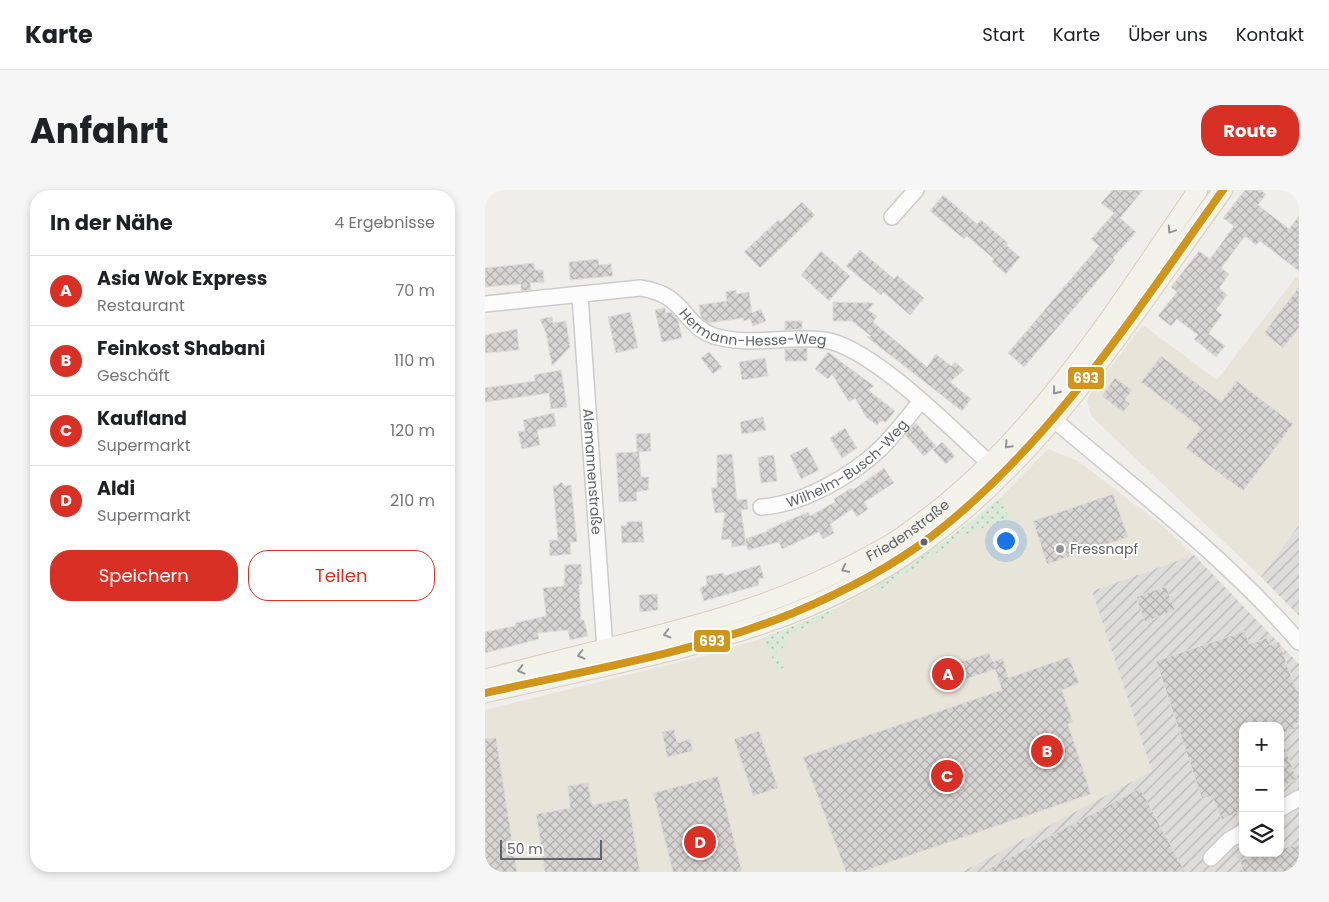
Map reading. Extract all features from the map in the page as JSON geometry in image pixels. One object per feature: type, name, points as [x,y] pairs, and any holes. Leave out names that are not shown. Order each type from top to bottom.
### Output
[{"type":"main road","name":"Friedenstraße","points":[[485,679],[748,611],[811,586],[902,538],[954,498],[990,464],[1048,415],[1088,351],[1198,190]]},
{"type":"main road","name":"Friedenstraße","points":[[485,693],[667,652],[753,628],[795,612],[865,580],[908,553],[965,510],[1002,477],[1048,415],[1128,323],[1223,190]]},
{"type":"street","points":[[892,218],[915,190]]},
{"type":"street","name":"Hermann-Hesse-Weg","points":[[485,304],[580,296],[631,288],[649,290],[671,298],[701,330],[725,339],[816,339],[836,342],[872,362],[921,401],[990,464]]},
{"type":"street","name":"Alemannenstraße","points":[[580,296],[605,649]]},
{"type":"street","name":"Wilhelm-Busch-Weg","points":[[761,507],[792,503],[811,495],[862,463],[887,442],[921,401]]},
{"type":"street","points":[[1048,415],[1187,530],[1299,642]]},
{"type":"street","points":[[1284,807],[1299,798]]},
{"type":"street","points":[[1211,858],[1229,840],[1239,834]]},
{"type":"shaded area","points":[[1296,277],[1299,279],[1299,525],[1261,577],[1092,417],[1087,402],[1089,395],[1143,325],[1217,380]]},
{"type":"shaded area","points":[[1048,449],[1078,461],[1163,526],[1194,555],[1092,591],[1153,771],[962,872],[485,872],[485,710],[709,655],[763,638],[835,609],[908,568],[962,530],[1001,497]]},
{"type":"shaded area","points":[[1299,525],[1299,616],[1261,577]]},
{"type":"shaded area","points":[[1194,555],[1299,664],[1299,872],[962,872],[1152,771],[1092,591]]},
{"type":"green space","points":[[1001,497],[1009,518],[962,536],[879,591],[875,586],[940,544]]},
{"type":"green space","points":[[835,609],[837,613],[784,637],[787,645],[776,652],[784,667],[778,670],[763,638]]},
{"type":"building","points":[[1113,190],[1143,190],[1120,218],[1136,232],[1113,258],[1115,260],[1024,367],[1008,353],[1099,246],[1091,239],[1114,213],[1101,203]]},
{"type":"building","points":[[1245,190],[1261,190],[1266,194],[1258,205],[1289,229],[1299,216],[1299,271],[1260,241],[1256,245],[1245,236],[1221,268],[1229,274],[1219,288],[1227,295],[1216,310],[1222,315],[1209,334],[1225,346],[1216,357],[1194,339],[1198,335],[1177,319],[1171,326],[1158,316],[1177,292],[1171,287],[1199,251],[1210,259],[1234,226],[1223,218]]},
{"type":"building","points":[[943,195],[977,224],[981,220],[1008,243],[1006,245],[1020,257],[1006,274],[992,262],[994,259],[967,236],[964,239],[930,211]]},
{"type":"building","points":[[802,202],[815,215],[760,268],[744,252],[778,220],[781,222]]},
{"type":"building","points":[[860,250],[894,279],[897,275],[924,298],[910,315],[883,292],[881,295],[846,266]]},
{"type":"building","points":[[821,251],[850,276],[829,301],[801,275]]},
{"type":"building","points":[[598,259],[599,265],[611,264],[613,276],[570,280],[569,262]]},
{"type":"building","points":[[534,263],[535,270],[543,270],[544,282],[530,283],[531,290],[521,291],[521,284],[485,287],[485,268]]},
{"type":"building","points":[[1299,287],[1299,328],[1283,348],[1264,333]]},
{"type":"building","points":[[736,290],[736,294],[749,292],[752,313],[761,309],[766,321],[753,326],[750,319],[744,321],[743,318],[708,323],[701,317],[699,305],[727,301],[725,292]]},
{"type":"building","points":[[833,302],[874,303],[868,310],[877,316],[873,322],[927,367],[936,354],[951,366],[955,362],[964,370],[950,382],[971,399],[962,411],[867,337],[871,336],[852,321],[833,321]]},
{"type":"building","points":[[665,308],[666,313],[671,312],[678,320],[682,338],[662,342],[655,310]]},
{"type":"building","points":[[630,312],[638,348],[616,353],[608,317]]},
{"type":"building","points":[[552,317],[553,323],[566,321],[570,347],[552,366],[546,333],[540,319]]},
{"type":"building","points":[[785,321],[802,321],[802,329],[785,330]]},
{"type":"building","points":[[517,329],[519,350],[485,353],[485,335]]},
{"type":"building","points":[[807,348],[807,361],[785,361],[785,349]]},
{"type":"building","points":[[709,352],[722,367],[713,374],[701,358]]},
{"type":"building","points":[[828,352],[874,386],[868,390],[895,411],[886,422],[880,421],[877,425],[866,417],[855,398],[849,402],[832,374],[828,379],[815,369]]},
{"type":"building","points":[[1161,356],[1221,402],[1237,381],[1293,424],[1243,491],[1186,448],[1201,428],[1141,382]]},
{"type":"building","points":[[765,358],[768,376],[742,380],[739,362]]},
{"type":"building","points":[[561,370],[567,407],[551,409],[549,393],[485,402],[485,388],[535,381],[534,375]]},
{"type":"building","points":[[1115,378],[1132,390],[1125,400],[1130,404],[1123,412],[1102,396]]},
{"type":"building","points":[[554,413],[556,426],[537,430],[540,445],[522,449],[518,432],[525,431],[523,420]]},
{"type":"building","points":[[763,417],[766,430],[742,434],[740,422]]},
{"type":"building","points":[[916,423],[936,446],[924,456],[905,435]]},
{"type":"building","points":[[845,428],[857,448],[842,458],[830,438]]},
{"type":"building","points":[[650,433],[651,451],[639,452],[641,477],[649,477],[648,490],[636,492],[637,501],[619,502],[616,453],[637,452],[636,434]]},
{"type":"building","points":[[942,442],[955,456],[946,464],[933,450]]},
{"type":"building","points":[[807,447],[819,470],[801,479],[790,455]]},
{"type":"building","points":[[732,454],[737,500],[747,499],[748,509],[741,510],[746,545],[732,547],[731,539],[721,540],[725,512],[715,513],[711,488],[717,488],[717,455]]},
{"type":"building","points":[[774,455],[777,481],[761,483],[758,457]]},
{"type":"building","points":[[884,468],[894,483],[864,502],[868,509],[857,517],[852,509],[830,524],[834,533],[823,539],[819,532],[782,549],[779,542],[748,550],[745,539],[768,531],[808,512],[810,516],[835,502],[834,499],[851,488],[853,490]]},
{"type":"building","points":[[561,482],[565,486],[571,485],[577,542],[570,542],[571,554],[550,556],[549,540],[558,540],[553,486],[557,486]]},
{"type":"building","points":[[1113,494],[1128,537],[1047,564],[1033,521]]},
{"type":"building","points":[[642,521],[644,542],[622,543],[621,526],[627,525],[627,522]]},
{"type":"building","points":[[581,564],[582,584],[579,585],[581,620],[584,620],[588,636],[570,640],[568,630],[537,633],[539,639],[485,653],[485,632],[515,626],[515,623],[546,616],[543,588],[564,586],[565,565]]},
{"type":"building","points":[[760,565],[764,578],[758,579],[759,585],[704,601],[700,588],[707,585],[706,576],[723,573],[724,576]]},
{"type":"building","points":[[1166,586],[1175,610],[1145,622],[1136,597]]},
{"type":"building","points":[[657,594],[658,610],[640,612],[639,595]]},
{"type":"building","points":[[1245,631],[1249,644],[1267,638],[1270,645],[1279,642],[1296,690],[1299,689],[1299,722],[1294,724],[1295,729],[1284,733],[1284,722],[1239,722],[1239,811],[1222,820],[1212,796],[1202,799],[1156,661]]},
{"type":"building","points":[[989,653],[993,662],[1003,658],[1008,678],[1069,657],[1079,683],[1062,690],[1073,722],[1068,724],[1091,794],[861,872],[846,872],[803,757],[1002,690],[995,669],[941,688],[934,668],[954,661],[955,664]]},
{"type":"building","points":[[674,729],[677,743],[690,739],[693,751],[667,757],[662,732]]},
{"type":"building","points":[[759,731],[778,788],[753,796],[734,739]]},
{"type":"building","points":[[496,738],[517,872],[485,872],[485,739]]},
{"type":"building","points":[[1284,746],[1297,779],[1284,786]]},
{"type":"building","points":[[718,776],[742,872],[673,872],[653,793]]},
{"type":"building","points":[[588,783],[592,805],[628,798],[640,872],[545,872],[536,814],[570,808],[568,786]]},
{"type":"building","points":[[1140,788],[1185,872],[982,872],[1092,814]]},
{"type":"building","points":[[1299,844],[1299,872],[1243,872],[1240,860],[1250,857],[1284,857],[1284,848]]},
{"type":"transit line","name":"693","points":[[485,693],[680,650],[756,627],[829,597],[882,569],[916,548],[975,499],[1016,460],[1054,418],[1124,329],[1223,190]]},
{"type":"place","name":"Fressnapf","points":[[1060,549]]},
{"type":"place","name":"Asia Wok Express","points":[[948,674]]},
{"type":"place","name":"Feinkost Shabani","points":[[1047,751]]},
{"type":"place","name":"Kaufland","points":[[947,776]]},
{"type":"place","name":"Aldi","points":[[700,842]]}]
